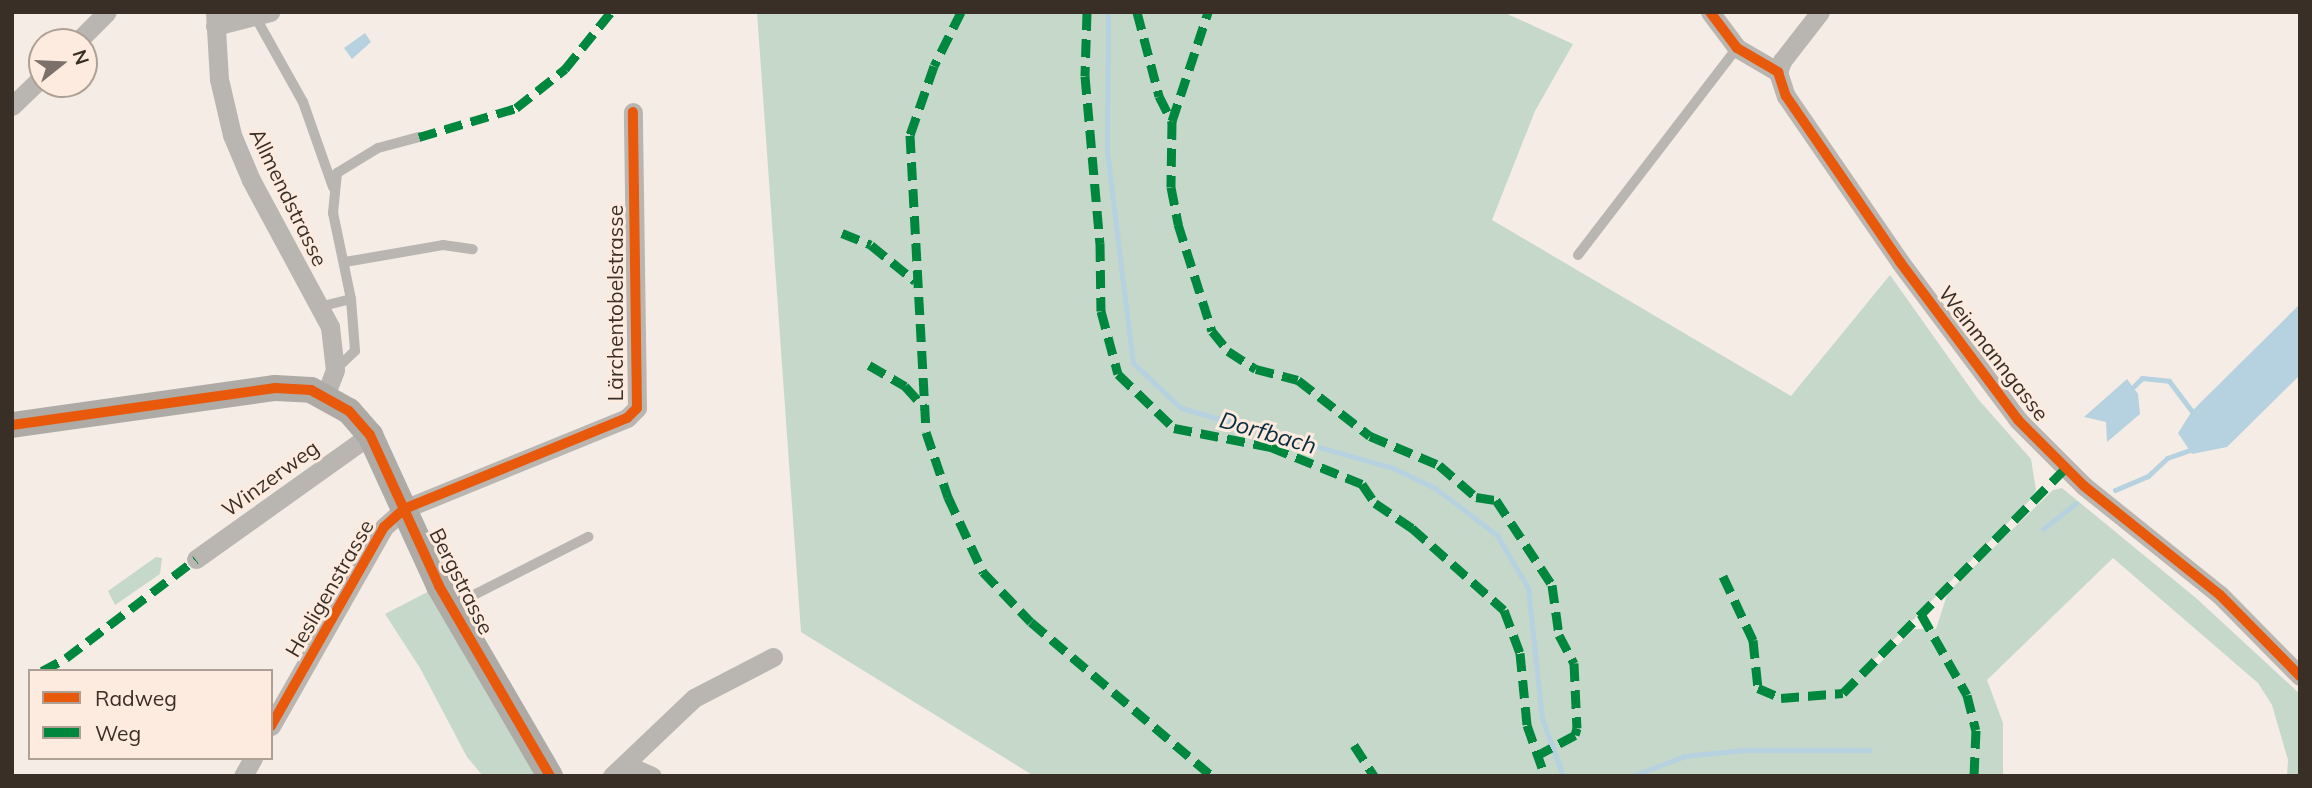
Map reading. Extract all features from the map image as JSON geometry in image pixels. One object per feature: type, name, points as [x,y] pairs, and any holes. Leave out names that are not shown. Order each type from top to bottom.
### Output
[{"type":"street","points":[[91,28],[107,12]]},
{"type":"street","points":[[1710,12],[1737,48],[1778,72],[1782,61],[1820,12]]},
{"type":"street","points":[[215,19],[263,15]]},
{"type":"street","name":"Allmendstrasse","points":[[215,19],[219,79],[232,135],[330,327],[335,370],[324,396]]},
{"type":"street","name":"Weinmanngasse","points":[[1778,72],[1786,96],[1900,262],[2018,419],[2084,485],[2220,595],[2296,665]]},
{"type":"street","points":[[12,106],[28,91]]},
{"type":"street","name":"Lärchentobelstrasse","points":[[404,509],[627,418],[637,408],[633,112]]},
{"type":"street","name":"Bergstrasse","points":[[12,425],[275,388],[311,390],[349,411],[370,435],[451,607],[550,776]]},
{"type":"street","name":"Winzerweg","points":[[196,559],[370,435]]},
{"type":"street","name":"Hesligenstrasse","points":[[273,722],[384,527],[404,509]]},
{"type":"street","points":[[620,770],[694,698],[773,657]]},
{"type":"street","points":[[243,776],[252,760]]},
{"type":"street","points":[[620,770],[652,776]]},
{"type":"lane","points":[[263,15],[303,103],[333,188]]},
{"type":"lane","points":[[1578,256],[1737,48]]},
{"type":"lane","points":[[335,370],[355,351],[351,299],[333,213],[333,188],[337,173],[378,148],[419,137]]},
{"type":"lane","points":[[345,262],[443,245],[473,249]]},
{"type":"lane","points":[[319,307],[351,299]]},
{"type":"lane","points":[[451,607],[588,537]]},
{"type":"green space","points":[[757,12],[1503,12],[1573,44],[1535,111],[1492,220],[1791,396],[1890,275],[1978,399],[2031,459],[2036,490],[2030,500],[1872,662],[1875,668],[1914,629],[1936,629],[1948,592],[2053,490],[2062,488],[2196,598],[2300,694],[2300,776],[2287,776],[2288,760],[2272,705],[2258,683],[2113,558],[1987,680],[2003,723],[2003,776],[1034,776],[801,632]]},
{"type":"green space","points":[[156,557],[162,558],[160,574],[115,605],[108,591]]},
{"type":"green space","points":[[439,586],[550,776],[483,776],[467,757],[420,668],[385,614]]},
{"type":"water","points":[[365,33],[371,42],[352,59],[344,48]]},
{"type":"water","points":[[2300,304],[2300,375],[2227,447],[2192,454],[2178,433],[2192,411]]},
{"type":"water","points":[[2127,379],[2138,394],[2140,414],[2107,442],[2106,422],[2084,417]]},
{"type":"waterway","name":"Dorfbach","points":[[1108,12],[1107,152],[1133,363],[1181,408],[1393,468],[1435,488],[1497,535],[1528,588],[1542,718],[1563,776]]},
{"type":"waterway","points":[[2134,386],[2142,378],[2169,381],[2192,411]]},
{"type":"waterway","points":[[2115,490],[2148,476],[2167,458],[2190,450]]},
{"type":"waterway","points":[[2043,529],[2076,503]]},
{"type":"waterway","points":[[1632,776],[1685,756],[1744,750],[1869,750]]},
{"type":"marked path","points":[[419,137],[516,108],[565,69],[611,12]]},
{"type":"marked path","points":[[961,12],[934,66],[910,135],[926,432],[948,497],[983,572],[1031,622],[1212,776]]},
{"type":"marked path","points":[[1087,12],[1085,76],[1100,243],[1101,311],[1118,374],[1174,428],[1271,447],[1362,484],[1375,503],[1412,528],[1504,610],[1520,653],[1527,725],[1545,776]]},
{"type":"marked path","points":[[1137,12],[1159,96],[1172,121],[1171,187],[1178,224],[1212,331],[1228,351],[1256,369],[1298,380],[1370,436],[1439,465],[1476,497],[1496,500],[1552,585],[1559,635],[1574,663],[1577,728],[1575,735],[1536,756]]},
{"type":"marked path","points":[[1172,121],[1208,12]]},
{"type":"marked path","points":[[842,233],[871,245],[915,281]]},
{"type":"marked path","points":[[869,365],[905,386],[924,407]]},
{"type":"marked path","points":[[1723,576],[1753,640],[1758,688],[1781,698],[1843,693],[2066,468]]},
{"type":"marked path","points":[[46,669],[66,658],[196,559]]},
{"type":"marked path","points":[[1921,614],[1967,695],[1976,730],[1974,776]]},
{"type":"marked path","points":[[1354,745],[1374,776]]},
{"type":"cycle path","points":[[1710,12],[1737,48],[1778,72],[1786,96],[1900,262],[2018,420],[2084,486],[2220,595],[2300,676]]},
{"type":"cycle path","points":[[273,722],[384,527],[404,509],[627,418],[637,408],[633,112]]},
{"type":"cycle path","points":[[12,425],[275,388],[311,390],[349,411],[370,435],[439,586],[550,776]]}]
